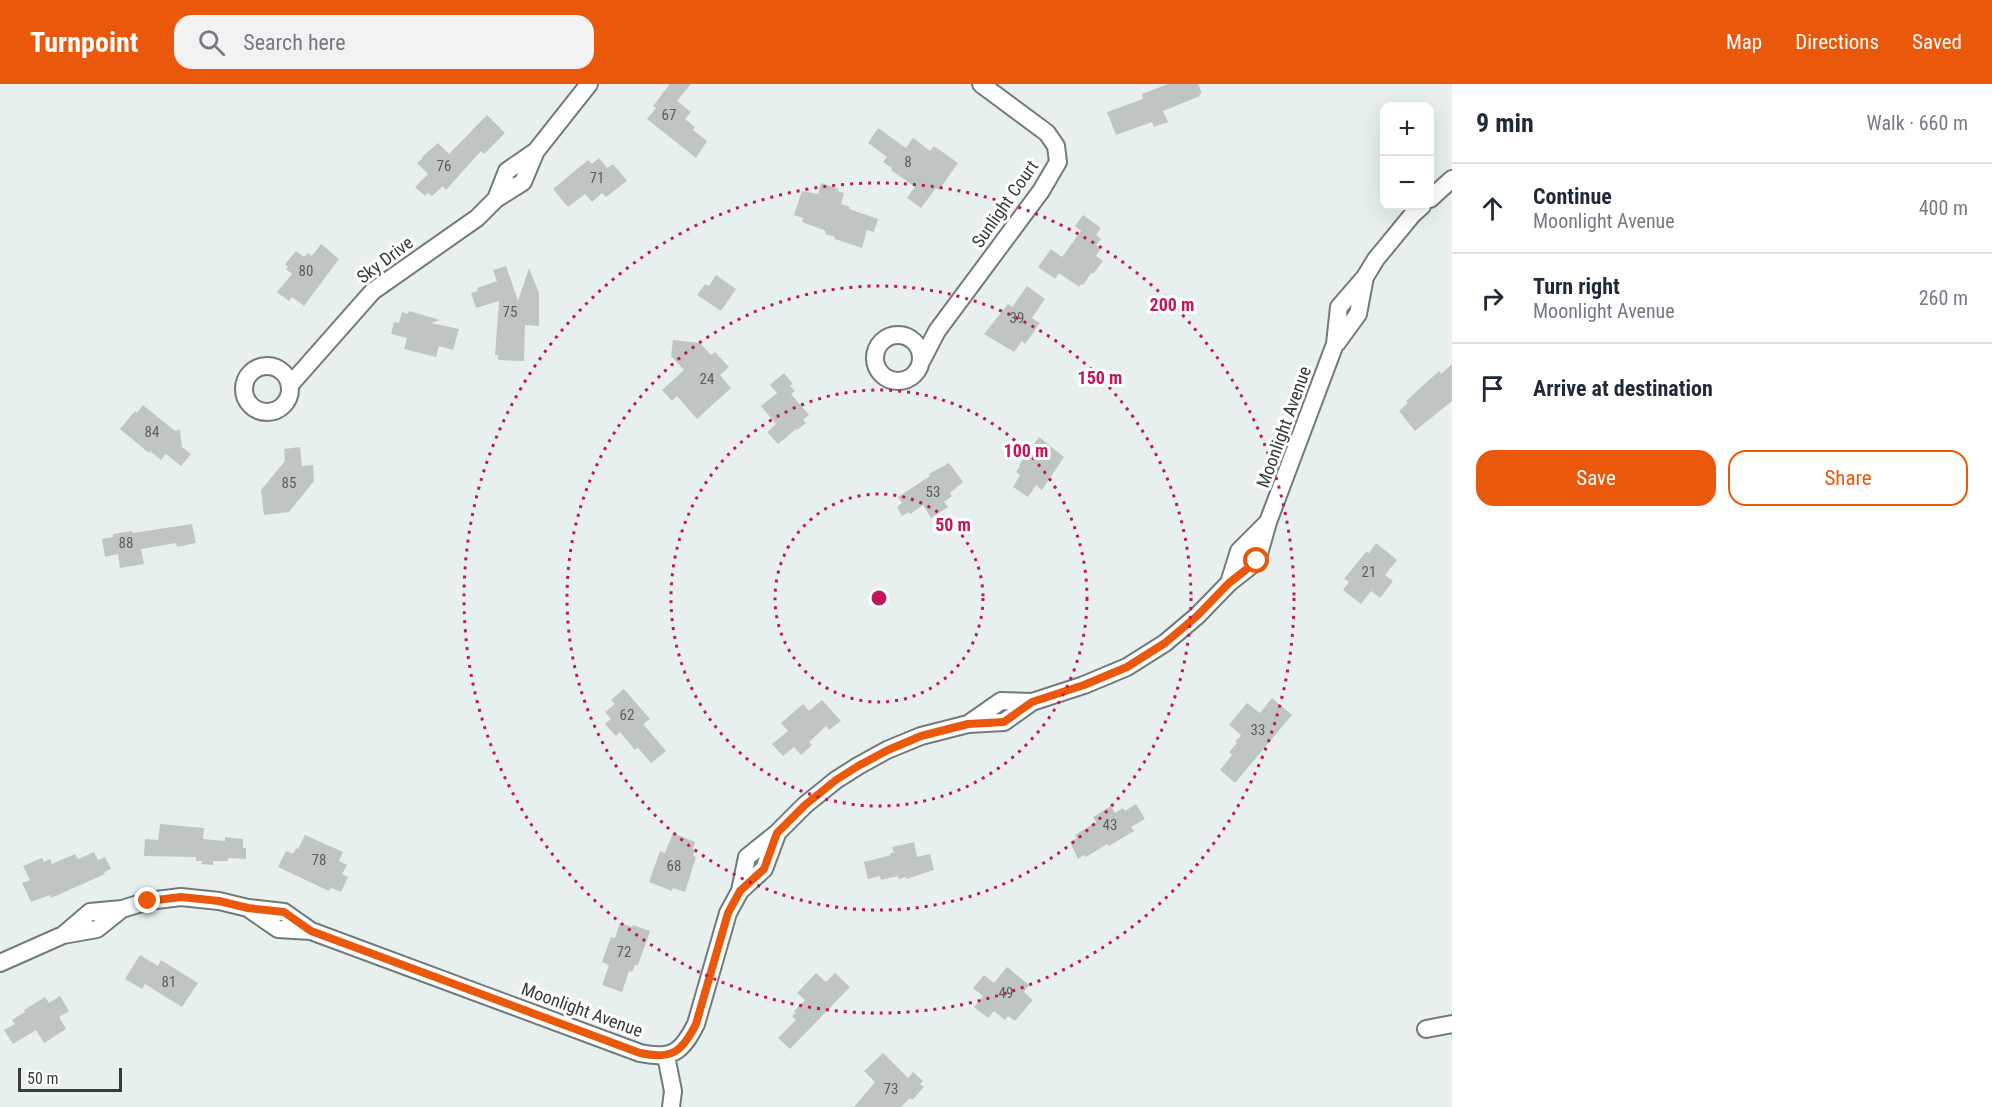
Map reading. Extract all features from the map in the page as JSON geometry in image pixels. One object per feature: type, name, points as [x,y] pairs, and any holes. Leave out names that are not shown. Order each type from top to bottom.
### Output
[{"type":"street","name":"Sky Drive","points":[[290,386],[373,291],[477,218],[496,199],[507,171],[536,151],[589,84]]},
{"type":"street","name":"Sunlight Court","points":[[924,343],[1041,191],[1058,162],[1056,146],[1047,133],[981,84]]},
{"type":"street","points":[[1434,195],[1452,179]]},
{"type":"street","name":"Moonlight Avenue","points":[[0,963],[63,935],[90,912],[122,909],[148,901],[181,897],[219,901],[256,911],[284,912],[311,931],[640,1053],[666,1056],[688,1040],[696,1024],[728,913],[740,891],[747,857],[777,833],[805,805],[858,766],[921,736],[968,724],[1001,701],[1032,702],[1084,685],[1127,667],[1165,643],[1197,616],[1229,583],[1239,551],[1268,522],[1335,344],[1340,306],[1418,210]]},
{"type":"street","points":[[277,368],[283,372],[290,386],[287,400],[275,410],[267,412],[259,410],[247,400],[244,386],[250,373],[263,366],[277,368],[308,365]]},
{"type":"street","points":[[1426,1029],[1452,1024]]},
{"type":"street","points":[[666,1056],[673,1091],[671,1107]]},
{"type":"building","points":[[670,84],[691,84],[677,101],[691,112],[685,119],[695,127],[693,130],[707,141],[696,158],[647,119],[656,108],[653,106]]},
{"type":"building","points":[[1168,84],[1198,84],[1202,93],[1199,94],[1200,96],[1163,111],[1168,122],[1154,127],[1152,122],[1116,135],[1107,112],[1143,99],[1142,94]]},
{"type":"building","points":[[487,115],[505,133],[484,154],[481,151],[446,190],[443,186],[432,196],[428,193],[425,196],[415,187],[428,174],[417,163],[438,143],[449,154]]},
{"type":"building","points":[[878,128],[906,148],[913,138],[930,151],[934,146],[958,163],[939,190],[936,188],[921,208],[907,198],[915,187],[891,170],[892,168],[883,162],[887,157],[868,143]]},
{"type":"building","points":[[599,158],[607,168],[613,164],[627,181],[606,197],[602,193],[592,202],[585,194],[568,207],[553,189],[588,160],[592,164]]},
{"type":"building","points":[[821,183],[844,193],[841,204],[878,219],[874,232],[867,230],[862,248],[835,239],[825,234],[826,231],[802,222],[803,218],[794,215],[802,191],[818,194]]},
{"type":"building","points":[[1083,215],[1101,228],[1096,235],[1101,239],[1096,245],[1101,248],[1096,256],[1103,261],[1079,287],[1059,273],[1055,279],[1038,267],[1051,249],[1062,257],[1081,231],[1075,226]]},
{"type":"building","points":[[321,244],[339,259],[304,306],[292,297],[289,301],[277,292],[292,274],[286,269],[288,267],[285,264],[296,251],[304,257],[308,253],[312,256]]},
{"type":"building","points":[[506,266],[518,301],[529,268],[539,293],[539,326],[525,325],[524,361],[498,360],[498,355],[495,355],[499,301],[476,308],[471,293],[478,291],[477,288],[497,281],[493,270]]},
{"type":"building","points":[[716,275],[736,289],[721,311],[697,295],[705,284],[709,286]]},
{"type":"building","points":[[1027,286],[1045,299],[1032,318],[1040,323],[1025,344],[1022,341],[1014,352],[984,334],[1008,304],[1012,307]]},
{"type":"building","points":[[409,311],[440,320],[431,323],[459,329],[453,350],[439,346],[436,357],[404,349],[407,338],[391,334],[394,322],[399,323],[402,312],[408,314]]},
{"type":"building","points":[[673,340],[700,343],[711,355],[715,352],[729,367],[720,375],[731,388],[697,419],[677,396],[672,401],[662,390],[684,370],[671,356]]},
{"type":"building","points":[[1452,364],[1452,401],[1415,431],[1399,411],[1408,403],[1406,401],[1439,371],[1441,374]]},
{"type":"building","points":[[784,373],[793,384],[790,386],[795,391],[791,394],[809,415],[803,420],[806,423],[778,444],[767,432],[776,424],[761,406],[777,393],[770,385]]},
{"type":"building","points":[[143,405],[175,431],[180,430],[182,447],[191,454],[181,466],[166,454],[161,460],[150,451],[149,453],[120,429]]},
{"type":"building","points":[[1039,437],[1064,457],[1042,490],[1036,485],[1028,497],[1013,487],[1020,475],[1016,472],[1019,465]]},
{"type":"building","points":[[300,447],[302,466],[313,465],[314,481],[289,512],[264,515],[261,490],[285,461],[284,449]]},
{"type":"building","points":[[949,463],[963,482],[950,493],[952,496],[944,502],[948,507],[931,518],[923,505],[910,514],[909,512],[902,516],[897,507],[902,503],[898,497],[930,476],[929,474]]},
{"type":"building","points":[[192,524],[196,543],[177,547],[176,543],[141,549],[144,564],[120,568],[118,554],[105,557],[102,539],[113,537],[113,534]]},
{"type":"building","points":[[1376,543],[1397,560],[1385,575],[1393,581],[1380,598],[1371,591],[1361,604],[1343,590],[1349,582],[1344,579]]},
{"type":"building","points":[[624,689],[650,719],[643,724],[666,751],[651,763],[638,748],[635,750],[620,732],[616,736],[605,724],[611,719],[605,712],[615,704],[611,700]]},
{"type":"building","points":[[1272,698],[1292,715],[1235,783],[1220,770],[1232,755],[1229,752],[1241,735],[1229,725],[1247,703],[1260,713]]},
{"type":"building","points":[[822,700],[841,721],[829,730],[826,726],[809,742],[812,745],[801,755],[794,747],[783,756],[772,744],[788,731],[781,723],[803,704],[809,711]]},
{"type":"building","points":[[1136,804],[1145,819],[1131,827],[1134,831],[1109,846],[1107,844],[1086,857],[1084,855],[1078,859],[1070,842],[1077,838],[1075,835],[1096,822],[1093,817],[1111,806],[1115,813],[1123,808],[1125,811]]},
{"type":"building","points":[[160,824],[204,828],[203,839],[225,841],[225,837],[243,839],[246,859],[228,858],[228,861],[213,861],[213,865],[201,864],[202,861],[196,861],[196,857],[144,856],[145,839],[158,840]]},
{"type":"building","points":[[673,833],[695,842],[693,856],[696,857],[685,892],[673,888],[672,891],[649,882],[660,851],[665,853]]},
{"type":"building","points":[[305,835],[343,852],[339,861],[347,865],[342,874],[348,877],[341,892],[331,888],[329,891],[278,867],[286,851],[293,854]]},
{"type":"building","points":[[914,842],[917,857],[930,854],[934,870],[906,879],[906,877],[899,879],[898,876],[881,880],[880,876],[868,879],[864,862],[891,855],[890,853],[894,853],[892,847]]},
{"type":"building","points":[[94,852],[98,860],[105,857],[111,869],[104,872],[105,874],[51,898],[50,895],[31,902],[22,883],[30,880],[23,866],[42,858],[44,862],[50,859],[52,864],[75,854],[78,859]]},
{"type":"building","points":[[620,923],[650,931],[638,965],[635,965],[632,972],[629,971],[622,992],[602,985],[609,965],[602,962],[611,937],[615,938]]},
{"type":"building","points":[[140,955],[158,966],[161,960],[198,983],[182,1007],[145,984],[142,989],[125,979]]},
{"type":"building","points":[[1007,967],[1029,985],[1024,992],[1033,1000],[1015,1021],[1008,1016],[1005,1020],[994,1011],[988,1018],[974,1007],[983,996],[973,988],[984,975],[994,983]]},
{"type":"building","points":[[816,973],[826,982],[835,973],[850,987],[790,1049],[778,1038],[796,1020],[792,1016],[796,1013],[794,1011],[805,1000],[797,993]]},
{"type":"building","points":[[60,996],[69,1011],[59,1017],[66,1029],[44,1043],[36,1030],[13,1044],[4,1030],[15,1024],[12,1020],[45,997],[49,1003]]},
{"type":"building","points":[[883,1053],[908,1078],[913,1072],[923,1081],[920,1084],[924,1087],[912,1100],[910,1098],[901,1107],[854,1107],[875,1082],[864,1071]]},
{"type":"route","points":[[148,901],[181,897],[284,912],[311,931],[640,1053],[666,1056],[688,1040],[696,1024],[728,913],[740,891],[764,869],[777,833],[805,805],[836,780],[888,750],[921,736],[968,724],[1004,722],[1032,702],[1084,685],[1127,667],[1165,643],[1197,616],[1229,583],[1257,561]]}]
